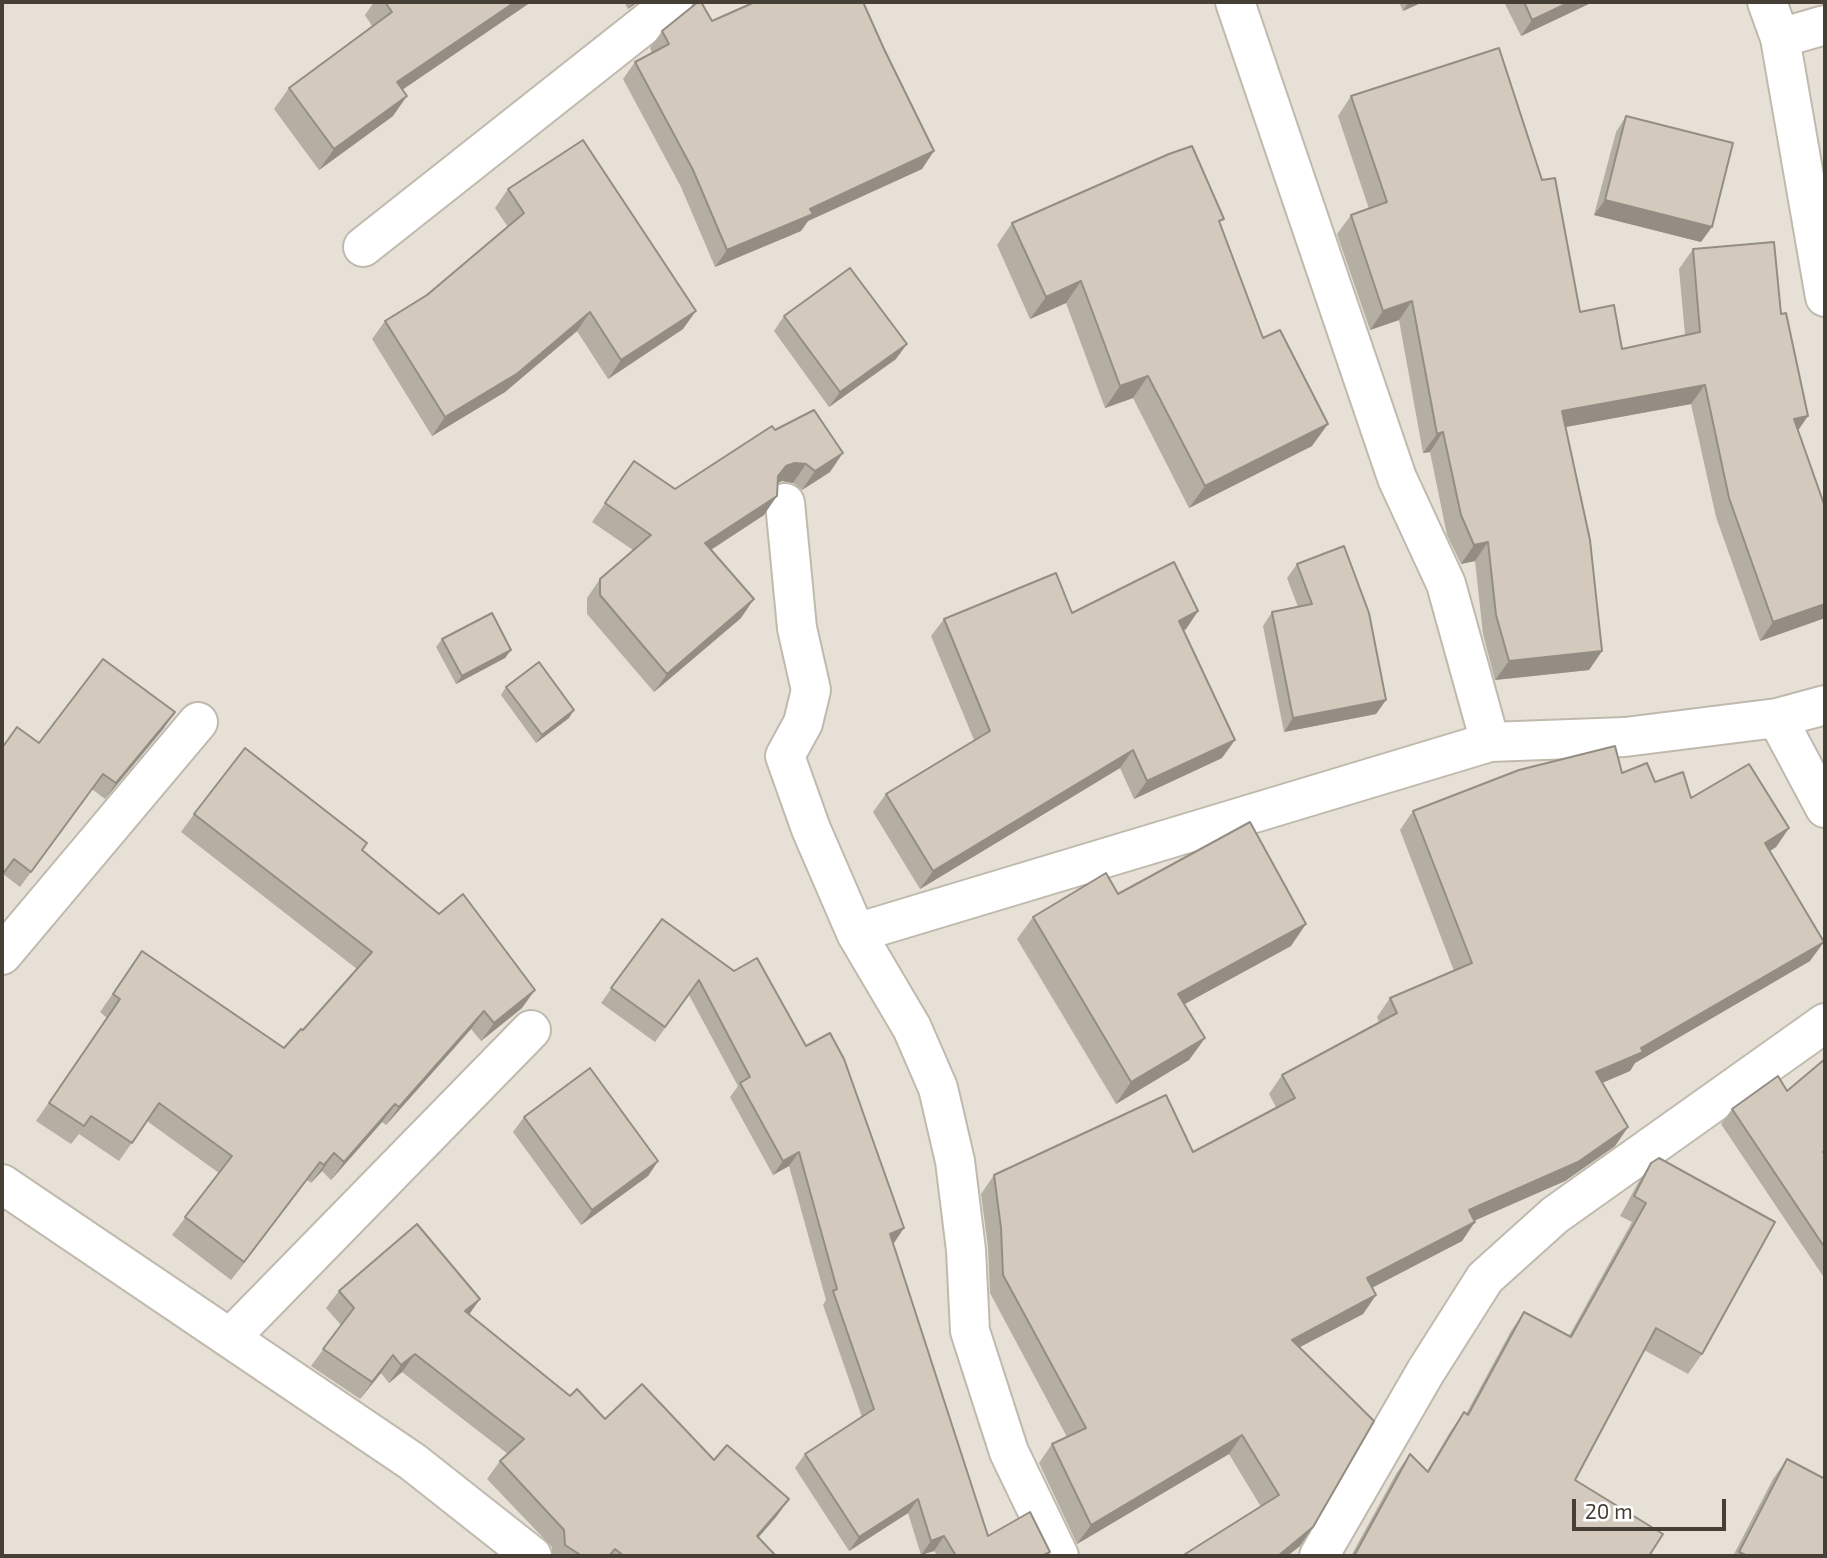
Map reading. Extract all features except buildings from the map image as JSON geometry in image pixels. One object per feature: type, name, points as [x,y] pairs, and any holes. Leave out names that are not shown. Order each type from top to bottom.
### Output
[{"type":"street","points":[[363,247],[673,2]]},
{"type":"street","points":[[1235,2],[1397,478],[1446,584],[1489,742]]},
{"type":"street","points":[[1767,2],[1780,38],[1825,297]]},
{"type":"street","points":[[1780,38],[1825,25]]},
{"type":"street","points":[[785,503],[797,628],[811,690],[803,723],[785,756],[811,829],[856,933],[912,1028],[937,1088],[955,1161],[966,1250],[970,1331],[1009,1452],[1059,1556]]},
{"type":"street","points":[[856,933],[1489,742],[1625,737],[1777,718],[1825,705]]},
{"type":"street","points":[[1777,718],[1825,808]]},
{"type":"street","points":[[2,955],[198,722]]},
{"type":"street","points":[[1319,1556],[1426,1371],[1485,1278],[1555,1215],[1825,1023]]},
{"type":"street","points":[[230,1338],[531,1030]]},
{"type":"street","points":[[2,1184],[413,1462],[532,1556]]},
{"type":"shaded area","points":[[2,2],[1825,2],[1825,1556],[2,1556]]}]
